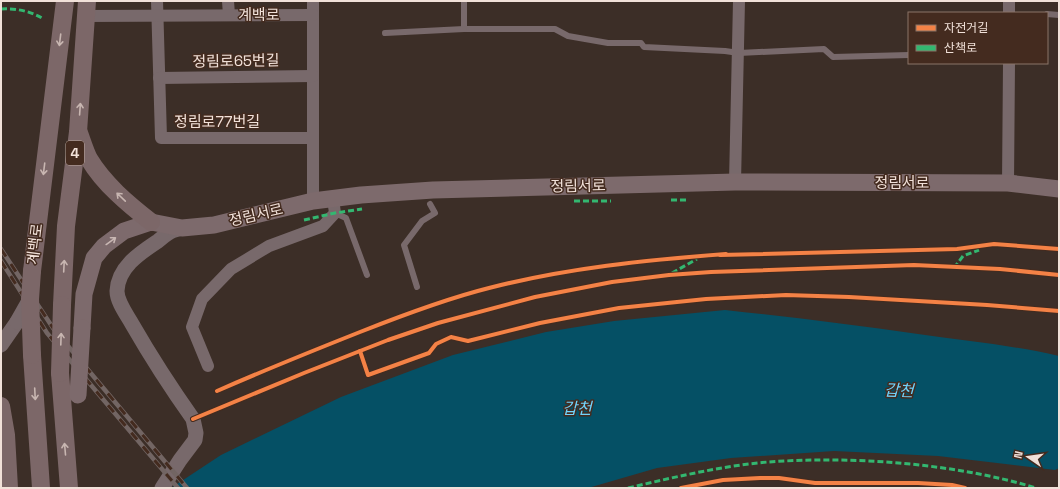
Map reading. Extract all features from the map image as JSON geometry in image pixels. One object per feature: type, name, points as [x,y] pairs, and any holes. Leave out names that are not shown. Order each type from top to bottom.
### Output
[{"type":"main road","name":"계백로","points":[[41,488],[32,355],[30,299],[32,271],[65,1]]},
{"type":"main road","name":"계백로","points":[[63,419],[60,373],[66,226],[78,132],[86,8]]},
{"type":"main road","points":[[78,132],[89,158],[108,184],[131,206],[151,222]]},
{"type":"main road","name":"정림서로","points":[[151,222],[182,228],[214,225],[313,201],[334,206],[433,190],[736,182],[1008,183],[1059,189]]},
{"type":"main road","points":[[63,419],[78,395],[84,294],[94,258],[104,246],[124,231],[151,222]]},
{"type":"main road","points":[[1,406],[6,435],[9,488]]},
{"type":"main road","name":"4","points":[[63,419],[69,488]]},
{"type":"street","name":"정림로77번길","points":[[158,1],[161,138],[313,138]]},
{"type":"street","points":[[228,1],[229,15]]},
{"type":"street","points":[[312,1],[313,201]]},
{"type":"street","points":[[736,182],[739,1]]},
{"type":"street","points":[[1009,1],[1009,12]]},
{"type":"street","name":"계백로","points":[[86,8],[158,15],[313,15]]},
{"type":"street","points":[[1008,183],[1009,64]]},
{"type":"street","name":"정림로65번길","points":[[159,78],[313,76]]},
{"type":"street","points":[[208,366],[192,327],[202,299],[231,268],[269,246],[323,226],[334,206]]},
{"type":"street","points":[[162,488],[195,440],[196,428],[193,419],[160,371],[136,332],[120,304],[117,292],[125,269],[132,260],[142,251],[170,232],[182,228]]},
{"type":"street","points":[[1,346],[30,299]]},
{"type":"lane","points":[[464,1],[464,29]]},
{"type":"lane","points":[[1048,14],[1059,14]]},
{"type":"lane","points":[[384,33],[464,29],[555,29],[568,36],[608,43],[642,43],[644,47],[725,50],[739,53],[824,49],[833,56],[908,55]]},
{"type":"lane","points":[[417,287],[404,245],[422,221],[435,213],[430,204]]},
{"type":"lane","points":[[334,206],[346,218],[367,275]]},
{"type":"water","name":"갑천","points":[[725,310],[846,324],[1024,349],[1059,356],[1059,468],[1055,470],[938,456],[834,451],[731,458],[657,468],[588,488],[171,488],[221,455],[341,397],[453,355],[546,332],[614,321]]},
{"type":"railway","points":[[1,249],[53,328],[187,488]]},
{"type":"railway","points":[[1,261],[47,333],[178,488]]},
{"type":"marked path","points":[[1,9],[22,10],[42,18]]},
{"type":"marked path","points":[[671,200],[686,200]]},
{"type":"marked path","points":[[574,201],[611,201]]},
{"type":"marked path","points":[[304,220],[362,209]]},
{"type":"marked path","points":[[954,268],[963,256],[979,250]]},
{"type":"marked path","points":[[672,273],[697,259]]},
{"type":"marked path","points":[[628,488],[698,472],[733,466],[801,460],[869,461],[938,467],[1004,479],[1036,488]]},
{"type":"cycle path","points":[[720,255],[957,249],[994,244],[1059,249]]},
{"type":"cycle path","points":[[217,391],[376,326],[473,292],[518,281],[577,270],[636,262],[726,254]]},
{"type":"cycle path","points":[[193,419],[388,340],[438,323],[535,297],[612,282],[669,275],[711,272],[914,265],[1000,269],[1059,275]]},
{"type":"cycle path","points":[[360,351],[368,375],[429,353],[436,344],[451,337],[468,341],[540,323],[619,308],[706,299],[786,295],[849,297],[1059,311]]},
{"type":"cycle path","points":[[681,488],[723,480],[760,478],[779,478],[815,483],[918,483],[952,485],[965,488]]}]
